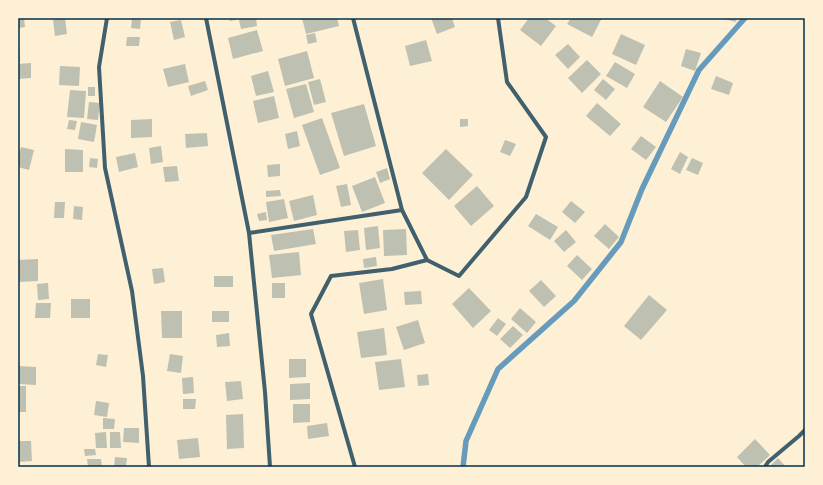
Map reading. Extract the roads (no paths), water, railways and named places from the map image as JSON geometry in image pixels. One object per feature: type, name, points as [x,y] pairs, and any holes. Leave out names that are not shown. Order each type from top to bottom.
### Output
[{"type":"street","points":[[107,18],[99,67],[105,168],[132,291],[143,376],[149,467]]},
{"type":"street","points":[[206,18],[249,233],[265,392],[270,467]]},
{"type":"street","points":[[353,18],[402,210],[427,260],[459,276],[526,197],[546,137],[507,82],[498,18]]},
{"type":"street","points":[[249,233],[402,210]]},
{"type":"street","points":[[355,467],[311,314],[331,276],[392,270],[427,260]]},
{"type":"street","points":[[765,467],[768,462],[805,430]]},
{"type":"waterway","points":[[463,467],[466,441],[498,369],[574,301],[621,242],[642,189],[699,70],[745,18]]}]
